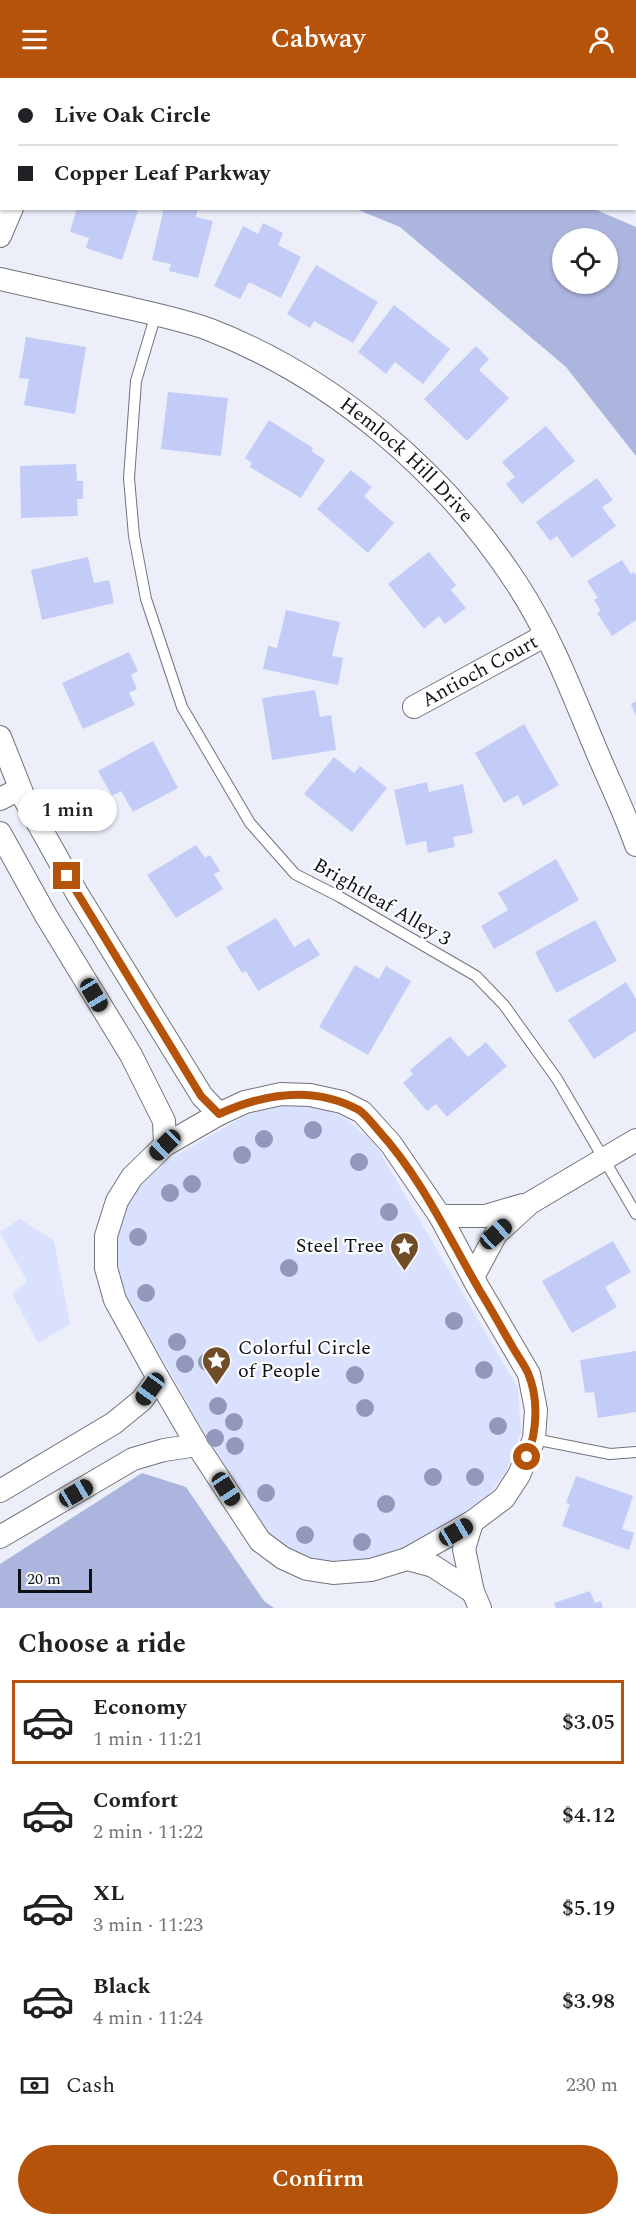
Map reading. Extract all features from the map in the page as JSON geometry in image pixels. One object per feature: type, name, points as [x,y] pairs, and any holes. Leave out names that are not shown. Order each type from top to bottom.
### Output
[{"type":"street","points":[[0,236],[11,210]]},
{"type":"street","name":"Hemlock Hill Drive","points":[[0,279],[156,314],[208,329],[283,363],[341,400],[441,486],[476,525],[517,585],[546,635],[566,675],[634,832]]},
{"type":"street","name":"Antioch Court","points":[[414,707],[546,635]]},
{"type":"street","points":[[0,737],[10,794],[78,895],[201,1096],[219,1114]]},
{"type":"street","points":[[0,833],[45,914],[131,1055],[164,1121],[165,1145]]},
{"type":"street","points":[[281,1094],[310,1095],[342,1102],[362,1112],[391,1144],[440,1216],[529,1374],[536,1410],[534,1439],[519,1475],[504,1498],[472,1522],[407,1559],[371,1570],[333,1574],[307,1569],[283,1558],[260,1541],[197,1445],[115,1300],[106,1268],[106,1236],[117,1201],[132,1177],[165,1145],[219,1114],[245,1102],[281,1094]]},
{"type":"street","points":[[473,1277],[496,1234],[530,1203],[636,1140]]},
{"type":"street","points":[[440,1216],[485,1216],[530,1203]]},
{"type":"street","points":[[0,1491],[114,1423],[142,1400],[158,1378]]},
{"type":"street","points":[[0,1537],[133,1459],[164,1450],[197,1445]]},
{"type":"street","points":[[472,1522],[464,1549],[476,1600]]},
{"type":"street","points":[[407,1559],[433,1566],[476,1600]]},
{"type":"lane","name":"Brightleaf Alley 3","points":[[156,314],[136,381],[129,478],[134,536],[146,599],[182,707],[250,823],[295,874],[340,897],[476,976],[504,1005],[557,1079],[636,1215]]},
{"type":"lane","points":[[534,1439],[610,1455],[636,1452]]},
{"type":"shaded area","points":[[358,210],[596,210],[636,227],[636,456],[566,367],[400,227]]},
{"type":"shaded area","points":[[281,1104],[314,1105],[344,1117],[375,1144],[518,1388],[521,1432],[506,1473],[488,1495],[443,1527],[390,1556],[356,1565],[325,1564],[297,1555],[273,1540],[247,1506],[118,1282],[118,1217],[138,1186],[163,1163],[246,1115]]},
{"type":"shaded area","points":[[20,1219],[54,1241],[70,1324],[38,1343],[12,1294],[27,1281],[0,1232]]},
{"type":"shaded area","points":[[142,1473],[186,1487],[264,1601],[274,1608],[0,1608],[0,1564]]},
{"type":"building","points":[[76,210],[138,211],[122,260],[86,248],[89,238],[70,232]]},
{"type":"building","points":[[164,210],[198,210],[196,217],[213,221],[198,278],[169,271],[171,264],[152,260]]},
{"type":"building","points":[[263,223],[283,233],[278,245],[301,257],[281,298],[249,282],[240,299],[214,286],[243,226],[258,234]]},
{"type":"building","points":[[316,265],[378,302],[353,343],[314,321],[310,328],[287,314]]},
{"type":"building","points":[[394,305],[450,349],[423,384],[395,362],[386,374],[358,352]]},
{"type":"building","points":[[26,337],[86,347],[75,414],[24,405],[29,379],[19,378]]},
{"type":"building","points":[[476,346],[489,359],[479,370],[509,398],[467,441],[424,399]]},
{"type":"building","points":[[168,392],[228,398],[221,456],[161,449]]},
{"type":"building","points":[[269,420],[313,448],[311,451],[325,460],[301,498],[250,467],[252,463],[245,458]]},
{"type":"building","points":[[546,426],[575,461],[522,504],[506,484],[515,477],[502,462]]},
{"type":"building","points":[[76,464],[77,481],[83,481],[83,499],[77,499],[78,516],[21,518],[20,466]]},
{"type":"building","points":[[351,470],[372,487],[364,496],[394,523],[368,553],[317,509]]},
{"type":"building","points":[[597,478],[613,500],[602,507],[616,526],[572,558],[557,536],[550,541],[536,522]]},
{"type":"building","points":[[429,552],[456,585],[451,590],[466,608],[445,624],[439,616],[424,629],[388,584]]},
{"type":"building","points":[[88,557],[94,583],[109,580],[114,603],[42,620],[31,570]]},
{"type":"building","points":[[622,560],[631,574],[634,572],[636,575],[636,620],[612,636],[597,613],[601,611],[594,600],[598,598],[587,581]]},
{"type":"building","points":[[286,610],[340,622],[332,656],[343,658],[338,685],[263,669],[268,646],[277,648]]},
{"type":"building","points":[[129,652],[138,671],[131,675],[137,689],[129,693],[135,705],[83,729],[62,683]]},
{"type":"building","points":[[315,690],[320,717],[331,715],[336,750],[272,760],[262,698]]},
{"type":"building","points":[[636,701],[636,716],[631,704]]},
{"type":"building","points":[[524,724],[559,785],[523,806],[518,795],[504,803],[475,753]]},
{"type":"building","points":[[153,741],[178,788],[133,812],[121,791],[112,796],[98,771]]},
{"type":"building","points":[[334,757],[354,773],[360,766],[387,788],[352,832],[304,794]]},
{"type":"building","points":[[427,782],[429,792],[463,784],[473,833],[453,837],[455,847],[428,853],[426,841],[406,845],[394,790]]},
{"type":"building","points":[[196,845],[205,858],[210,855],[220,871],[214,874],[223,889],[176,918],[147,875]]},
{"type":"building","points":[[556,859],[579,900],[494,949],[481,926],[508,910],[498,893]]},
{"type":"building","points":[[276,918],[294,947],[309,938],[320,955],[258,991],[246,971],[242,973],[226,947]]},
{"type":"building","points":[[595,920],[617,961],[556,993],[535,952]]},
{"type":"building","points":[[355,965],[379,979],[386,966],[411,981],[368,1055],[319,1027]]},
{"type":"building","points":[[626,982],[636,999],[636,1031],[594,1059],[568,1020]]},
{"type":"building","points":[[450,1036],[468,1057],[486,1042],[507,1066],[447,1117],[436,1104],[427,1111],[403,1083],[413,1074],[410,1070]]},
{"type":"building","points":[[613,1241],[631,1272],[605,1287],[617,1307],[572,1333],[542,1281]]},
{"type":"building","points":[[636,1351],[636,1412],[598,1418],[594,1392],[585,1393],[580,1360]]},
{"type":"building","points":[[576,1476],[633,1496],[622,1529],[634,1533],[629,1550],[562,1526],[570,1504],[566,1503]]},
{"type":"building","points":[[590,1591],[595,1603],[601,1601],[603,1608],[556,1608],[554,1603]]},
{"type":"place","name":"Steel Tree","points":[[405,1272]]},
{"type":"place","name":"Colorful Circle of People","points":[[217,1386]]},
{"type":"route","points":[[67,876],[201,1096],[219,1114],[245,1102],[281,1094],[310,1095],[342,1102],[362,1112],[391,1144],[440,1216],[529,1374],[536,1410],[534,1439],[527,1457]]}]
